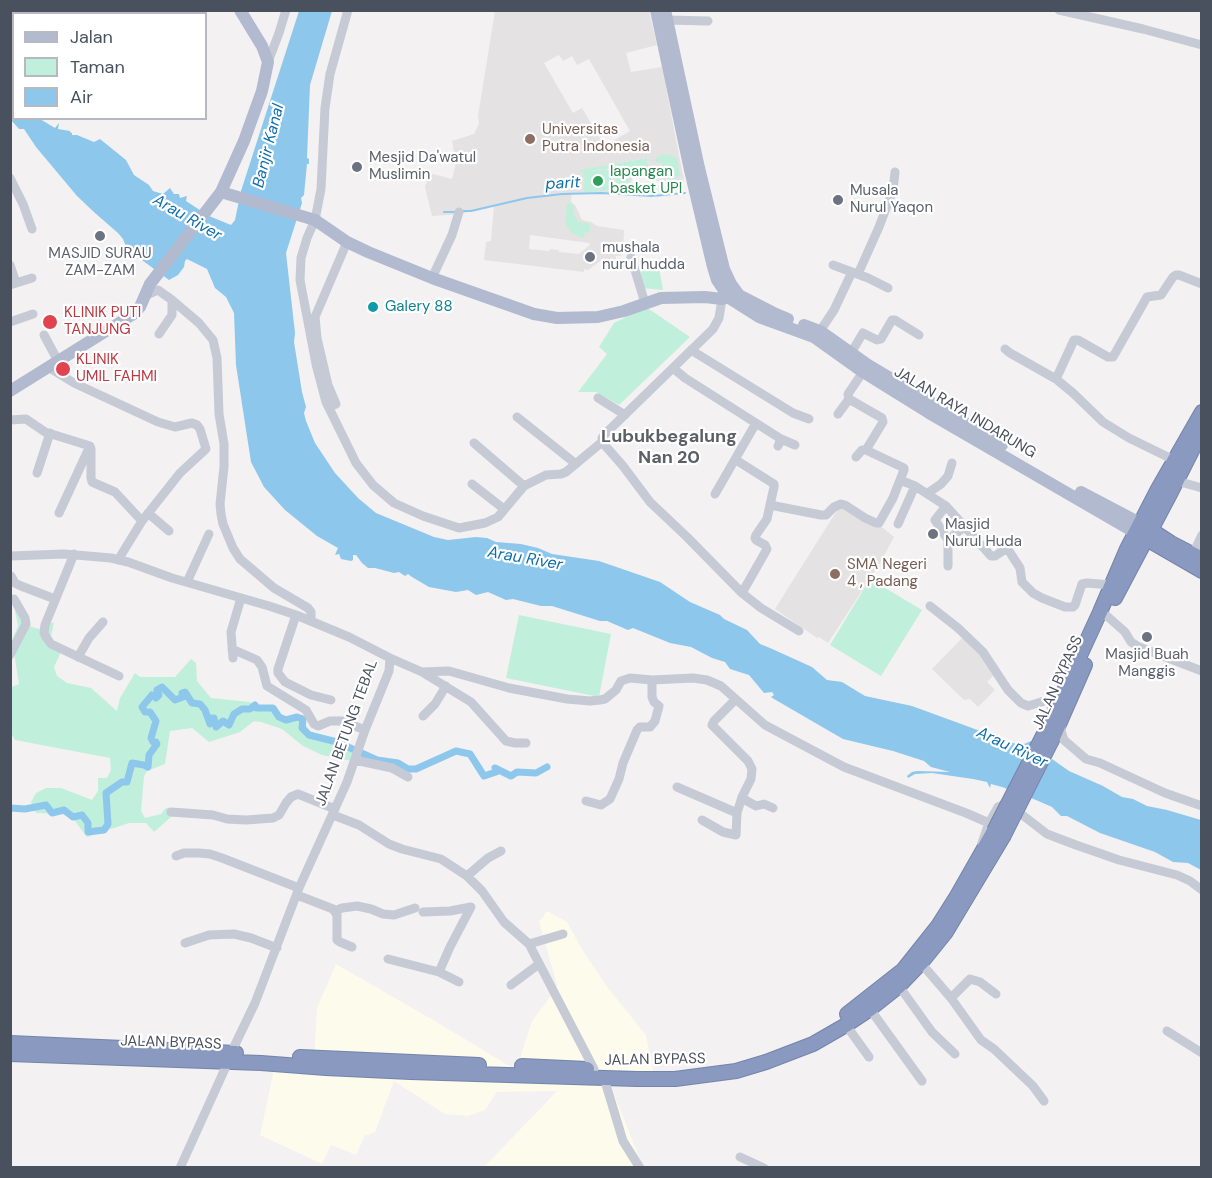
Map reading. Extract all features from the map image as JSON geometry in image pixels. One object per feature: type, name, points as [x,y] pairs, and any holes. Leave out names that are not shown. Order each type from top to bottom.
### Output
[{"type":"highway","points":[[1143,531],[1174,460],[1202,412]]},
{"type":"highway","points":[[1143,531],[1177,481],[1202,431]]},
{"type":"highway","name":"JALAN RAYA INDARUNG","points":[[1143,531],[1197,557]]},
{"type":"highway","name":"JALAN RAYA INDARUNG","points":[[1143,531],[1202,571]]},
{"type":"highway","name":"JALAN BYPASS","points":[[1047,738],[1060,696],[1112,583],[1143,531]]},
{"type":"highway","name":"JALAN BYPASS","points":[[782,1052],[846,1015],[904,977],[977,862],[1047,738],[1061,721],[1143,531]]},
{"type":"highway","name":"JALAN BYPASS","points":[[10,1054],[30,1050],[229,1057],[675,1079],[736,1071],[782,1052],[813,1044],[846,1025],[870,1009],[921,963],[946,932],[995,830]]},
{"type":"highway","name":"JALAN BYPASS","points":[[10,1043],[30,1050]]},
{"type":"main road","points":[[11,388],[135,313],[150,284],[217,197],[244,141],[262,92],[268,62],[262,46],[240,10]]},
{"type":"main road","points":[[656,10],[694,169]]},
{"type":"main road","points":[[666,15],[694,169]]},
{"type":"main road","name":"JALAN RAYA INDARUNG","points":[[694,169],[724,269],[731,284],[730,298]]},
{"type":"main road","name":"JALAN RAYA INDARUNG","points":[[694,169],[717,280],[730,298],[759,317],[814,337],[927,406],[1143,531]]},
{"type":"main road","points":[[217,197],[235,197],[310,218],[347,242],[368,252],[432,278],[534,314],[557,318],[598,317],[661,298],[730,298]]},
{"type":"main road","points":[[705,297],[724,269]]},
{"type":"main road","name":"JALAN RAYA INDARUNG","points":[[730,298],[820,331],[851,354],[865,368]]},
{"type":"street","points":[[268,62],[286,10]]},
{"type":"street","points":[[348,10],[330,74],[321,189],[310,218],[301,258],[300,280],[316,364],[326,402],[356,463],[373,485],[394,503],[459,528],[485,523],[496,518],[524,486],[546,475],[566,472],[602,442],[602,438],[713,329],[730,298]]},
{"type":"street","points":[[1059,10],[1202,45]]},
{"type":"street","points":[[666,15],[708,21]]},
{"type":"street","points":[[820,331],[855,273],[879,227],[893,190],[896,172]]},
{"type":"street","points":[[10,178],[32,229]]},
{"type":"street","points":[[432,278],[452,235],[459,212]]},
{"type":"street","points":[[326,402],[332,406],[336,404],[328,385],[317,338],[315,317],[347,242]]},
{"type":"street","points":[[631,257],[645,303]]},
{"type":"street","points":[[10,265],[13,284],[32,278]]},
{"type":"street","points":[[833,265],[888,288]]},
{"type":"street","points":[[1056,379],[1074,340],[1108,357],[1113,357],[1147,297],[1161,294],[1173,277],[1179,274],[1202,284]]},
{"type":"street","points":[[145,296],[158,290],[212,337],[218,362],[220,422],[224,444],[220,509],[224,524],[233,548],[243,562],[270,586],[309,609],[311,621]]},
{"type":"street","points":[[159,334],[172,315],[172,300]]},
{"type":"street","points":[[10,322],[33,314]]},
{"type":"street","points":[[851,354],[863,333],[877,340],[880,339],[892,320],[919,335]]},
{"type":"street","points":[[44,335],[53,364],[74,383],[166,425],[175,427],[195,423],[200,429],[206,449]]},
{"type":"street","points":[[1005,349],[1056,379],[1102,422],[1174,460]]},
{"type":"street","points":[[691,350],[793,413],[809,419]]},
{"type":"street","points":[[673,368],[756,423],[779,442],[795,445]]},
{"type":"street","points":[[838,414],[849,399],[848,394],[865,368]]},
{"type":"street","points":[[598,398],[625,415]]},
{"type":"street","points":[[849,399],[883,420],[866,450]]},
{"type":"street","points":[[517,417],[576,464]]},
{"type":"street","points":[[10,420],[26,419],[45,432],[90,446]]},
{"type":"street","points":[[715,494],[756,423]]},
{"type":"street","points":[[37,473],[50,433]]},
{"type":"street","points":[[602,442],[650,502],[742,593],[799,632]]},
{"type":"street","points":[[474,443],[524,486]]},
{"type":"street","points":[[118,560],[145,517],[180,473],[206,449],[224,444]]},
{"type":"street","points":[[59,513],[90,446]]},
{"type":"street","points":[[90,446],[92,481],[115,492],[145,517],[169,531]]},
{"type":"street","points":[[770,505],[826,515],[841,504],[879,524],[904,470],[902,466],[866,450],[862,450],[856,457]]},
{"type":"street","points":[[736,459],[774,484],[767,519],[755,538],[767,549],[742,593]]},
{"type":"street","points":[[928,493],[945,480],[952,463]]},
{"type":"street","points":[[900,480],[928,493],[946,506],[992,556],[1004,550],[1009,551],[1020,568],[1020,580],[1023,585],[1052,603],[1072,608],[1082,584],[1112,583]]},
{"type":"street","points":[[1177,481],[1202,488]]},
{"type":"street","points":[[472,484],[504,509]]},
{"type":"street","points":[[898,524],[915,486]]},
{"type":"street","points":[[946,506],[935,520],[948,540],[948,566]]},
{"type":"street","points":[[948,540],[965,526]]},
{"type":"street","points":[[187,582],[209,534]]},
{"type":"street","points":[[1197,557],[1202,535]]},
{"type":"street","points":[[74,554],[45,625],[44,633],[51,644],[119,676]]},
{"type":"street","name":"JALAN BETUNG TEBAL","points":[[10,556],[74,554],[118,560],[296,615],[349,637],[390,658],[389,671],[357,756],[298,892],[255,1004],[180,1167]]},
{"type":"street","points":[[11,575],[21,586],[55,599]]},
{"type":"street","points":[[10,655],[26,624],[25,618],[12,599],[11,575]]},
{"type":"street","points":[[241,598],[232,629],[233,653],[257,660],[262,667],[267,686],[306,710],[314,724],[318,726],[330,721],[342,721],[365,730]]},
{"type":"street","points":[[930,606],[983,652],[1005,685],[1021,703],[1028,706],[1060,696]]},
{"type":"street","points":[[296,615],[278,673],[285,682],[311,695],[331,700]]},
{"type":"street","points":[[1107,616],[1139,648],[1202,671]]},
{"type":"street","points":[[78,657],[102,622]]},
{"type":"street","points":[[390,658],[422,672],[471,702],[506,741],[526,743]]},
{"type":"street","points":[[422,672],[449,671],[509,688],[590,701],[605,699],[616,690],[621,681],[630,678],[707,680],[720,686],[765,725],[844,767],[966,813],[995,830],[998,807],[1003,805],[1012,807],[1047,834],[1119,860],[1177,875],[1202,890]]},
{"type":"street","points":[[586,801],[601,805],[610,799],[637,730],[640,727],[650,727],[655,721],[659,706],[652,697],[652,680]]},
{"type":"street","points":[[423,716],[435,704],[446,686]]},
{"type":"street","points":[[702,820],[723,832],[736,835],[737,813],[741,797],[751,779],[752,769],[748,761],[712,725],[735,699]]},
{"type":"street","points":[[1061,721],[1060,731],[1064,740],[1086,759],[1202,806]]},
{"type":"street","points":[[357,756],[397,769],[408,777]]},
{"type":"street","points":[[678,787],[737,813]]},
{"type":"street","points":[[171,812],[213,814],[227,819],[273,818],[279,815],[291,797],[298,794],[359,825],[389,844],[441,859],[466,876],[482,891],[504,922],[529,944],[599,1074],[623,1141],[640,1167]]},
{"type":"street","points":[[741,797],[756,806],[764,804],[773,808]]},
{"type":"street","points":[[466,876],[501,851]]},
{"type":"street","points":[[176,856],[199,853],[222,858],[331,908],[337,915],[337,940],[352,947]]},
{"type":"street","points":[[439,972],[471,907],[482,891]]},
{"type":"street","points":[[335,911],[357,906],[394,915],[419,910],[450,911],[471,907]]},
{"type":"street","points":[[185,943],[209,935],[234,934],[276,948]]},
{"type":"street","points":[[529,944],[563,934]]},
{"type":"street","points":[[388,959],[439,972],[459,982]]},
{"type":"street","points":[[921,963],[951,998],[981,1040],[994,1048],[1033,1086],[1044,1101]]},
{"type":"street","points":[[511,985],[539,964]]},
{"type":"street","points":[[904,977],[932,1032],[955,1054]]},
{"type":"street","points":[[951,998],[970,979],[980,982],[996,994]]},
{"type":"street","points":[[870,1009],[922,1081]]},
{"type":"street","points":[[846,1025],[869,1058]]},
{"type":"street","points":[[1167,1031],[1202,1053]]},
{"type":"street","points":[[740,1157],[764,1167]]},
{"type":"shaded area","name":"Universitas Putra Indonesia","points":[[495,11],[649,11],[657,45],[626,53],[631,72],[662,67],[684,181],[657,181],[654,176],[633,173],[631,185],[625,186],[626,194],[572,193],[571,202],[575,205],[582,220],[597,226],[624,230],[623,255],[616,256],[616,261],[602,260],[588,270],[584,269],[584,272],[484,260],[486,242],[491,241],[494,206],[462,214],[432,216],[425,187],[429,173],[452,179],[456,163],[452,141],[474,134],[479,124],[478,116]],"holes":[[[559,55],[563,61],[572,56],[577,65],[589,59],[630,131],[604,146],[582,108],[573,113],[544,63]],[[647,158],[649,169],[630,172],[623,187],[616,186],[614,168],[580,170]],[[530,235],[589,243],[590,245],[579,254],[550,249],[549,251],[529,249]]]},
{"type":"shaded area","name":"SMA Negeri 4 , Padang","points":[[841,504],[871,518],[894,537],[880,563],[828,643],[775,609]]},
{"type":"shaded area","points":[[964,636],[997,672],[987,682],[995,690],[978,707],[970,699],[964,700],[932,669]]},
{"type":"shaded area","points":[[547,911],[567,922],[608,988],[646,1035],[655,1080],[610,1084],[643,1167],[488,1167],[486,1165],[557,1091],[497,1092],[485,1110],[468,1116],[445,1114],[394,1081],[375,1132],[365,1136],[356,1155],[331,1145],[322,1164],[260,1135],[275,1064],[314,1059],[317,1008],[336,964],[516,1070],[532,1021],[557,985],[539,922]]},
{"type":"green space","points":[[664,154],[677,158],[680,176],[669,179],[660,178],[657,172],[661,172],[663,164],[654,161]]},
{"type":"green space","points":[[647,158],[649,170],[630,172],[630,181],[625,182],[623,187],[616,187],[614,168],[585,171],[613,170],[614,190],[584,192],[583,172],[579,170]]},
{"type":"green space","points":[[567,203],[573,204],[574,215],[578,222],[589,223],[590,233],[585,232],[584,238],[572,233],[565,224]]},
{"type":"green space","points":[[640,267],[659,268],[663,290],[642,288]]},
{"type":"green space","points":[[646,307],[690,337],[619,405],[596,392],[578,392],[607,354],[599,347],[614,323]]},
{"type":"green space","points":[[870,579],[922,610],[881,676],[830,645]]},
{"type":"green space","points":[[18,604],[29,626],[39,629],[54,622],[50,642],[62,650],[54,667],[57,676],[67,683],[91,688],[117,711],[120,698],[135,673],[140,677],[175,677],[191,659],[196,663],[197,681],[211,698],[250,702],[292,720],[299,715],[310,731],[363,750],[357,762],[322,755],[303,746],[282,729],[254,721],[240,732],[209,742],[192,728],[170,731],[165,764],[147,771],[144,776],[141,811],[145,818],[161,814],[166,808],[189,809],[193,814],[171,817],[154,832],[146,823],[129,823],[87,837],[75,821],[63,814],[36,813],[31,802],[36,793],[46,788],[61,788],[92,800],[98,791],[98,778],[107,778],[111,770],[110,758],[15,740],[11,733],[11,687],[19,684],[12,640],[18,626],[15,610]]},
{"type":"green space","points":[[519,615],[611,634],[599,697],[506,678]]},
{"type":"water","points":[[299,11],[332,11],[310,85],[307,158],[309,164],[307,164],[302,203],[286,253],[295,333],[294,342],[306,407],[304,413],[306,421],[315,443],[335,473],[358,498],[376,513],[434,537],[448,540],[476,537],[496,542],[521,544],[552,554],[599,561],[660,582],[690,602],[747,630],[760,644],[812,667],[827,680],[842,682],[865,696],[912,706],[1013,743],[1022,745],[1031,741],[1051,756],[1051,760],[1122,797],[1201,820],[1201,870],[1188,863],[1173,862],[1155,852],[1100,833],[1067,816],[1061,816],[1052,807],[1036,800],[991,784],[990,788],[987,782],[932,773],[915,774],[908,778],[907,776],[912,772],[917,771],[950,772],[931,767],[924,761],[893,751],[843,739],[774,699],[771,697],[774,695],[772,692],[764,693],[749,675],[730,669],[725,662],[691,647],[670,643],[633,628],[628,630],[607,621],[600,621],[552,606],[541,606],[513,599],[506,600],[488,592],[476,595],[468,590],[456,592],[429,587],[408,574],[405,576],[399,572],[368,568],[356,555],[353,555],[351,561],[341,559],[339,554],[335,555],[338,548],[317,536],[285,510],[264,487],[251,462],[236,365],[234,313],[226,297],[215,288],[207,269],[187,259],[178,275],[169,280],[127,249],[118,233],[77,196],[24,129],[19,129],[11,120],[10,98],[12,99],[12,120],[42,120],[55,128],[59,123],[58,129],[70,131],[72,135],[94,142],[100,139],[126,160],[134,175],[149,185],[153,191],[163,194],[170,188],[174,194],[179,194],[180,198],[187,196],[186,201],[209,216],[231,225],[235,220],[241,191]]},
{"type":"waterway","name":"parit","points":[[461,211],[471,211],[527,198],[562,194],[602,193],[652,196],[685,193]]},
{"type":"waterway","name":"parit","points":[[444,212],[456,212]]},
{"type":"waterway","points":[[10,808],[25,809],[46,805],[52,813],[64,810],[73,817],[82,815],[88,823],[88,832],[104,830],[108,824],[106,793],[122,782],[127,782],[132,763],[148,767],[149,755],[157,744],[151,738],[156,721],[150,712],[145,712],[142,707],[152,695],[156,698],[159,695],[157,690],[162,687],[175,700],[183,697],[182,693],[185,692],[192,703],[200,704],[205,710],[210,724],[214,718],[216,727],[223,721],[229,725],[234,714],[242,709],[250,709],[255,705],[256,708],[273,708],[279,717],[286,720],[297,717],[303,719],[302,728],[309,735],[337,742],[377,760],[398,763],[408,769],[416,769],[456,751],[470,754],[484,776],[496,772],[495,768],[511,776],[517,772],[536,773],[547,767]]},
{"type":"place","name":"Universitas Putra Indonesia","points":[[530,139]]},
{"type":"place","name":"Mesjid Da'watul Muslimin","points":[[357,167]]},
{"type":"place","name":"lapangan basket UPI","points":[[598,181]]},
{"type":"place","name":"Musala Nurul Yaqon","points":[[838,200]]},
{"type":"place","name":"MASJID SURAU ZAM-ZAM","points":[[100,236]]},
{"type":"place","name":"mushala nurul hudda","points":[[590,257]]},
{"type":"place","name":"Galery 88","points":[[373,307]]},
{"type":"place","name":"KLINIK PUTI TANJUNG","points":[[50,322]]},
{"type":"place","name":"KLINIK UMIL FAHMI","points":[[63,369]]},
{"type":"place","name":"Masjid Nurul Huda","points":[[933,534]]},
{"type":"place","name":"SMA Negeri 4 , Padang","points":[[835,574]]},
{"type":"place","name":"Masjid Buah Manggis","points":[[1147,637]]},
{"type":"district","name":"Lubukbegalung Nan 20","points":[[669,447]]},
{"type":"water label","name":"Banjir Kanal","points":[[269,146]]},
{"type":"water label","name":"Arau River","points":[[187,218]]},
{"type":"water label","name":"Arau River","points":[[525,559]]},
{"type":"water label","name":"Arau River","points":[[1012,748]]}]
